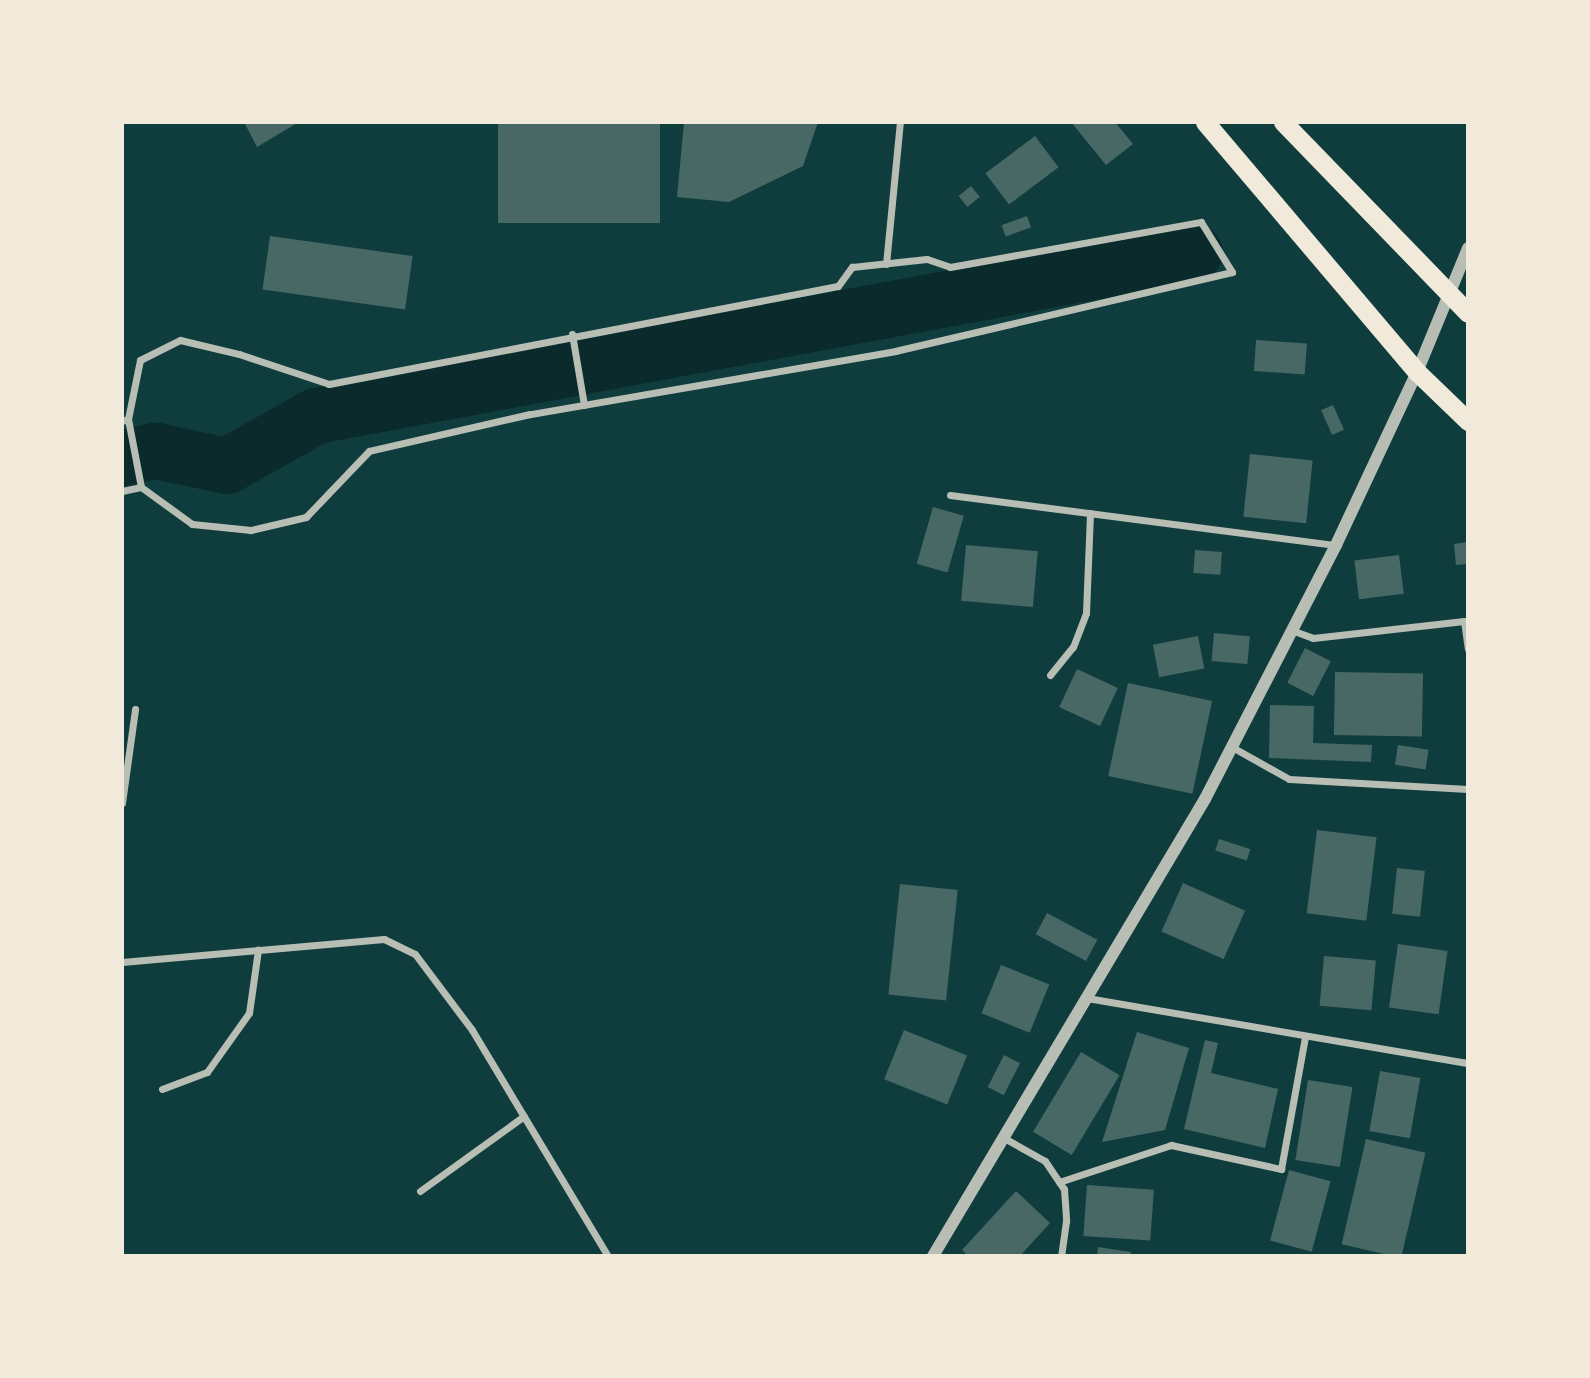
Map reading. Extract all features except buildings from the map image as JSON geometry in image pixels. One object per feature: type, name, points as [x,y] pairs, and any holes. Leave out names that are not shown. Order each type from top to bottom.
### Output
[{"type":"highway","points":[[1205,122],[1418,372],[1468,421]]},
{"type":"highway","points":[[1283,122],[1468,313]]},
{"type":"street","points":[[886,264],[900,122]]},
{"type":"street","points":[[1201,222],[1232,272],[896,351],[584,403],[369,451],[306,517],[251,530],[192,524],[141,487],[125,420],[140,360],[180,340],[239,354],[329,384],[572,336],[838,286],[852,267],[926,259],[950,267],[1201,222]]},
{"type":"street","points":[[933,1255],[1232,747],[1294,631],[1418,372],[1468,248]]},
{"type":"street","points":[[572,336],[584,403]]},
{"type":"street","points":[[122,491],[141,487]]},
{"type":"street","points":[[950,495],[1336,545]]},
{"type":"street","points":[[1050,675],[1073,647],[1086,613],[1090,513]]},
{"type":"street","points":[[1294,631],[1312,638],[1464,621],[1468,649]]},
{"type":"street","points":[[122,803],[135,709]]},
{"type":"street","points":[[1232,747],[1289,779],[1468,789]]},
{"type":"street","points":[[122,962],[384,939],[415,954],[472,1030],[607,1255]]},
{"type":"street","points":[[162,1089],[207,1072],[249,1013],[258,950]]},
{"type":"street","points":[[1086,998],[1468,1063]]},
{"type":"street","points":[[1059,1182],[1171,1145],[1281,1169],[1305,1037]]},
{"type":"street","points":[[419,1191],[524,1116]]},
{"type":"street","points":[[1004,1138],[1045,1161],[1064,1189],[1066,1221],[1060,1255]]},
{"type":"waterway","points":[[122,458],[156,451],[227,466],[316,416],[1195,253]]}]
